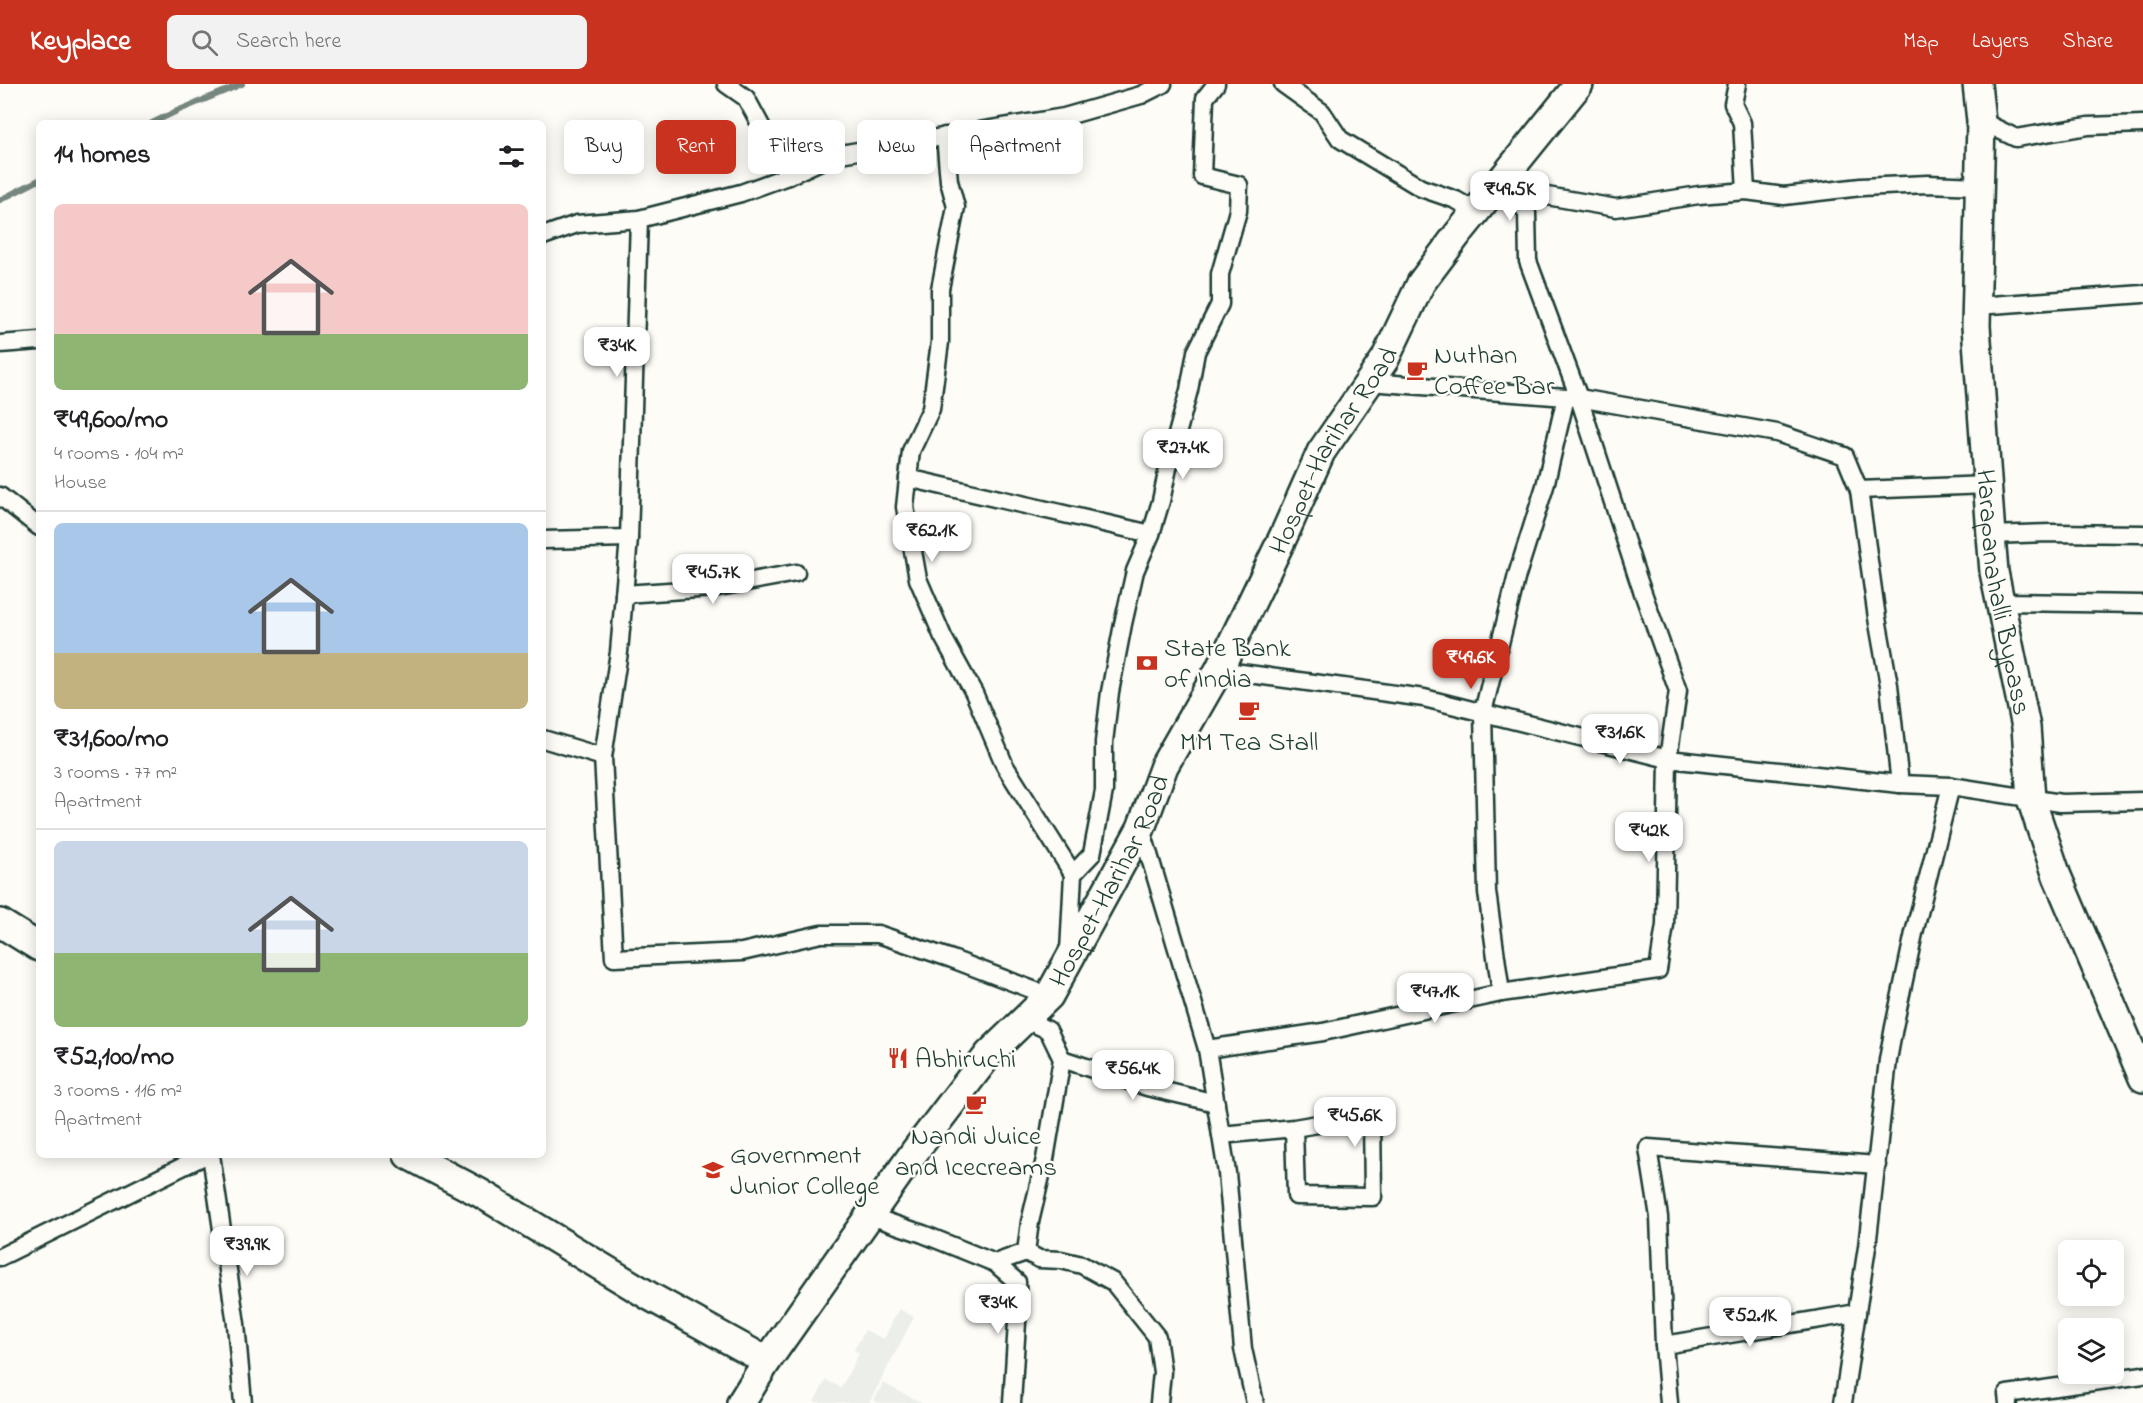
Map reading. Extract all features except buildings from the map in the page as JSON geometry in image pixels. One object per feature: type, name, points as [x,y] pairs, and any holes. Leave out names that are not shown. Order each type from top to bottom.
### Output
[{"type":"main road","name":"Hospet-Harihar Road","points":[[741,1403],[767,1361],[867,1217],[989,1054],[1048,996],[1142,828],[1164,766],[1219,670],[1321,452],[1385,359],[1421,283],[1579,84]]},
{"type":"main road","name":"Harapanahalli Bypass","points":[[1977,84],[1981,121],[1976,326],[1991,535],[1994,572],[2026,727],[2031,799],[2057,876],[2143,1078]]},
{"type":"main road","points":[[0,923],[36,945]]},
{"type":"main road","points":[[414,1158],[480,1193],[651,1297],[767,1361]]},
{"type":"street","points":[[726,84],[746,98],[788,176]]},
{"type":"street","points":[[546,235],[577,224],[639,219],[741,193],[788,176],[834,155],[1064,117],[1141,95],[1162,84]]},
{"type":"street","points":[[1073,873],[1092,854],[1104,791],[1104,741],[1110,692],[1135,571],[1151,534],[1161,501],[1189,390],[1196,352],[1220,304],[1220,274],[1238,211],[1239,185],[1202,176],[1205,98],[1216,84]]},
{"type":"street","points":[[1283,84],[1322,112],[1340,139],[1421,188],[1456,200],[1477,212]]},
{"type":"street","points":[[1737,84],[1734,104],[1742,123],[1746,191]]},
{"type":"street","points":[[1981,121],[2016,138],[2088,126],[2143,124]]},
{"type":"street","points":[[945,136],[949,181],[956,207],[940,289],[940,342],[931,409],[911,451],[905,507],[918,579],[943,637],[974,693],[1005,766],[1073,873],[1069,959]]},
{"type":"street","points":[[1503,179],[1547,196],[1616,208],[1699,195],[1746,191],[1784,196],[1861,187],[1928,184],[1980,186]]},
{"type":"street","points":[[1207,1049],[1323,1032],[1501,993],[1658,970],[1665,925],[1668,759],[1678,691],[1573,398],[1528,261],[1527,213],[1503,179]]},
{"type":"street","points":[[639,219],[629,538],[620,652],[603,757],[614,958],[742,952],[821,934],[878,934],[952,959],[1048,996]]},
{"type":"street","points":[[1977,306],[2143,294]]},
{"type":"street","points":[[0,344],[36,341]]},
{"type":"street","points":[[1369,382],[1573,398],[1777,432],[1845,456],[1859,490],[1889,685],[1900,784]]},
{"type":"street","points":[[1501,993],[1487,892],[1483,712],[1514,586],[1573,398]]},
{"type":"street","points":[[908,478],[1151,534]]},
{"type":"street","points":[[1859,490],[1988,485]]},
{"type":"street","points":[[0,496],[36,525]]},
{"type":"street","points":[[15,508],[36,510]]},
{"type":"street","points":[[1991,535],[2143,534]]},
{"type":"street","points":[[546,540],[629,538]]},
{"type":"street","points":[[624,594],[713,588],[796,573]]},
{"type":"street","points":[[2000,602],[2143,604]]},
{"type":"street","points":[[1219,670],[1424,698],[1668,759],[1900,784],[1951,786],[2061,803],[2143,801]]},
{"type":"street","points":[[546,740],[603,757]]},
{"type":"street","points":[[1843,1403],[1877,1165],[1888,1060],[1914,933],[1951,786]]},
{"type":"street","points":[[1142,828],[1207,1049],[1227,1173],[1243,1349],[1255,1403]]},
{"type":"street","points":[[1023,1019],[1048,1030],[1062,1059],[1026,1252]]},
{"type":"street","points":[[1062,1059],[1147,1087],[1216,1103]]},
{"type":"street","points":[[1221,1135],[1294,1128],[1372,1115],[1373,1197],[1296,1196],[1294,1128]]},
{"type":"street","points":[[1669,1403],[1664,1345],[1659,1217],[1648,1148],[1877,1165]]},
{"type":"street","points":[[0,1257],[200,1158]]},
{"type":"street","points":[[211,1158],[236,1324],[243,1403]]},
{"type":"street","points":[[867,1217],[923,1234],[996,1263],[1017,1282],[1018,1306],[1012,1403]]},
{"type":"street","points":[[996,1263],[1026,1252],[1039,1259],[1061,1260],[1082,1265],[1113,1282],[1157,1337],[1162,1372],[1159,1403]]},
{"type":"street","points":[[1664,1345],[1857,1313]]},
{"type":"street","points":[[2007,1403],[2007,1394],[2143,1375]]},
{"type":"shaded area","points":[[899,1309],[914,1317],[869,1403],[814,1402],[826,1380],[841,1388],[859,1353],[854,1350],[865,1330],[884,1339]]},
{"type":"shaded area","points":[[883,1383],[922,1403],[874,1401]]},
{"type":"waterway","points":[[158,120],[242,84]]},
{"type":"waterway","points":[[0,200],[36,182]]},
{"type":"place","name":"Nuthan Coffee Bar","points":[[1417,370]]},
{"type":"place","name":"State Bank of India","points":[[1147,663]]},
{"type":"place","name":"MM Tea Stall","points":[[1249,710]]},
{"type":"place","name":"Abhiruchi","points":[[898,1058]]},
{"type":"place","name":"Nandi Juice and Icecreams","points":[[976,1104]]},
{"type":"place","name":"Government Junior College","points":[[713,1170]]}]
